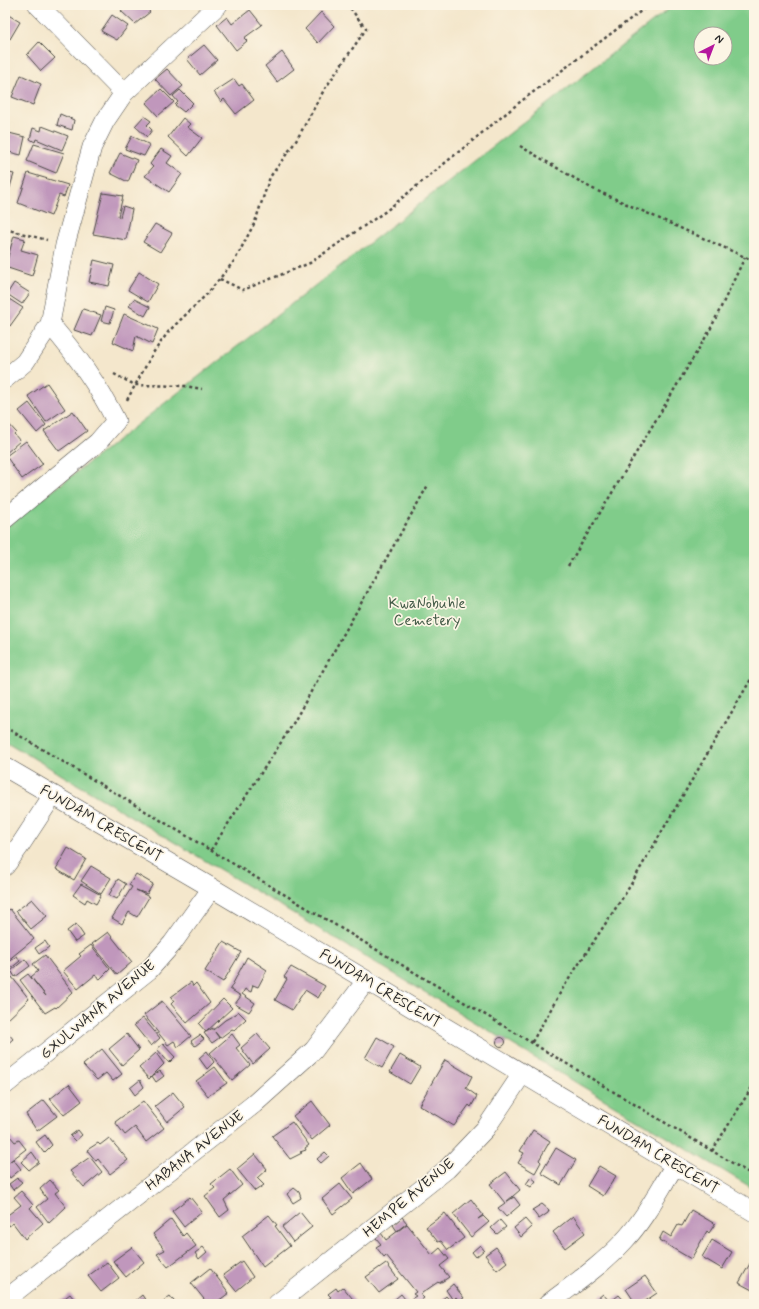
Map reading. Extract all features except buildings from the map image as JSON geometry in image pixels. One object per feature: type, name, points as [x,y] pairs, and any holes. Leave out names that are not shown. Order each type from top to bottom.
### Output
[{"type":"street","points":[[38,5],[124,93]]},
{"type":"street","points":[[5,379],[25,362],[50,324],[65,245],[92,147],[105,122],[124,93],[218,5]]},
{"type":"street","points":[[5,519],[98,442],[116,421],[101,391],[80,361],[50,324]]},
{"type":"street","name":"FUNDAM CRESCENT","points":[[5,768],[212,888],[754,1212]]},
{"type":"street","points":[[5,866],[53,795]]},
{"type":"street","name":"GXULWANA AVENUE","points":[[5,1085],[149,970],[172,944],[212,888]]},
{"type":"street","name":"HABANA AVENUE","points":[[5,1300],[254,1104],[287,1076],[314,1050],[366,981]]},
{"type":"street","name":"HEMPE AVENUE","points":[[277,1304],[447,1169],[486,1128],[522,1074]]},
{"type":"street","points":[[548,1304],[608,1257],[624,1241],[640,1222],[675,1165]]},
{"type":"path","points":[[116,421],[154,353],[170,331],[220,279],[235,260],[255,222],[270,177],[296,141],[324,90],[366,29],[348,5]]},
{"type":"path","points":[[220,279],[243,290],[310,263],[386,211],[520,102],[649,5]]},
{"type":"path","points":[[520,146],[591,188],[754,261]]},
{"type":"path","points":[[5,229],[65,245]]},
{"type":"path","points":[[568,566],[710,330],[745,257]]},
{"type":"path","points":[[109,372],[135,385],[185,386],[202,389]]},
{"type":"path","points":[[211,850],[291,727],[428,485]]},
{"type":"path","points":[[532,1042],[563,988],[627,891],[754,674]]},
{"type":"path","points":[[5,726],[754,1176]]},
{"type":"path","points":[[712,1151],[754,1084]]},
{"type":"green space","name":"KwaNobuhle Cemetery","points":[[674,5],[754,5],[754,1189],[5,741],[5,528]]}]
